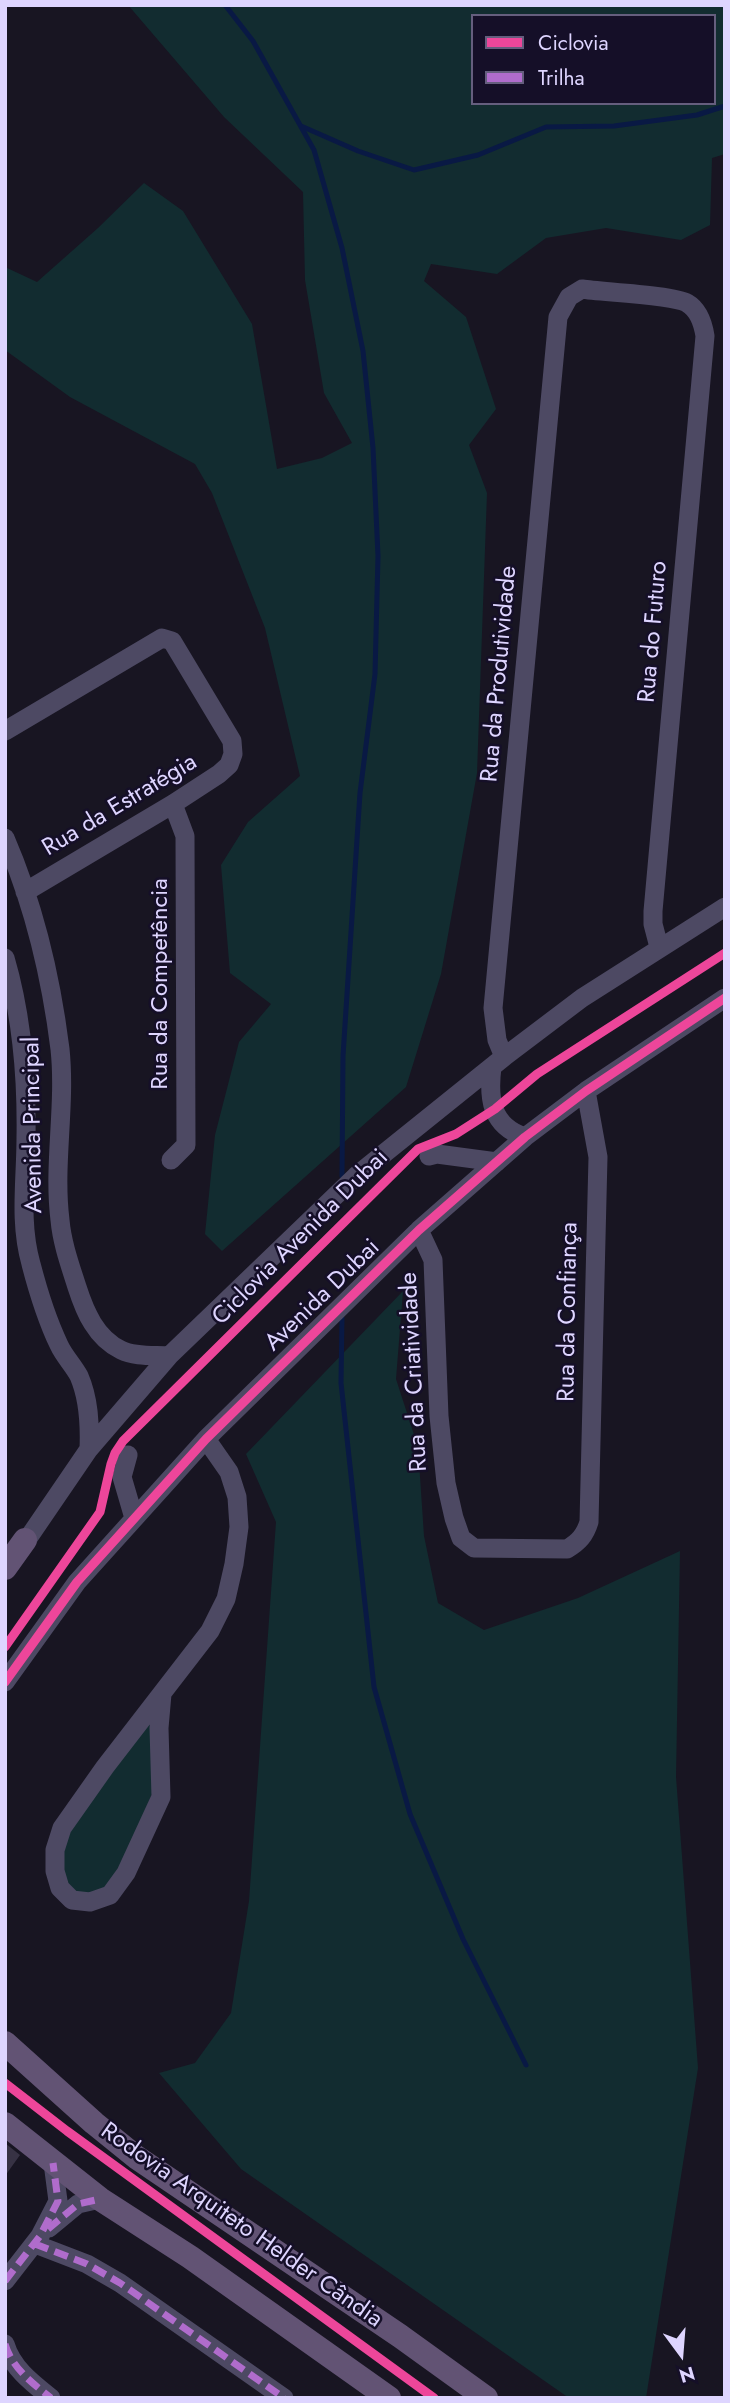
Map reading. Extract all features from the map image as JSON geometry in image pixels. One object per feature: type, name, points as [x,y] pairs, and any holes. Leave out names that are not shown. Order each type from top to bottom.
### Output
[{"type":"main road","points":[[5,1567],[25,1540]]},
{"type":"main road","name":"Rodovia Arquiteto Helder Cândia","points":[[5,2043],[136,2157],[400,2336],[486,2398]]},
{"type":"main road","points":[[5,2124],[100,2199],[190,2257],[389,2398]]},
{"type":"street","name":"Rua do Futuro","points":[[569,297],[582,289],[681,300],[695,310],[705,336],[653,924],[659,947]]},
{"type":"street","name":"Rua da Produtividade","points":[[525,1137],[512,1133],[497,1117],[489,1090],[498,1062],[493,1008],[558,317],[569,297]]},
{"type":"street","name":"Rua da Estratégia","points":[[5,731],[162,638],[172,641],[232,741],[233,754],[229,765],[219,774],[25,892]]},
{"type":"street","name":"Rua da Competência","points":[[171,1160],[186,1145],[185,836],[173,804]]},
{"type":"street","name":"Avenida Principal","points":[[5,838],[25,892],[48,976],[60,1053],[62,1106],[58,1189],[59,1218],[65,1251],[81,1300],[91,1323],[102,1338],[122,1351],[169,1356]]},
{"type":"street","points":[[5,1575],[25,1540],[89,1449],[169,1356],[356,1176],[498,1062],[582,999],[725,907]]},
{"type":"street","name":"Avenida Principal","points":[[5,958],[18,1014],[25,1069],[23,1227],[41,1296],[59,1346],[79,1377],[85,1395],[90,1426],[89,1449]]},
{"type":"street","name":"Avenida Dubai","points":[[5,1682],[77,1582],[206,1439],[419,1230],[525,1137],[586,1091],[725,998]]},
{"type":"street","name":"Rua da Confiança","points":[[474,1548],[567,1549],[577,1544],[585,1534],[589,1522],[598,1157],[586,1091]]},
{"type":"street","points":[[429,1156],[438,1154],[497,1162]]},
{"type":"street","name":"Rua da Criatividade","points":[[419,1230],[433,1260],[439,1416],[446,1483],[461,1538],[474,1548]]},
{"type":"street","points":[[162,1694],[159,1728],[162,1797],[126,1873],[110,1895],[90,1902],[72,1900],[60,1888],[55,1871],[55,1850],[62,1828],[105,1767],[210,1631],[226,1599],[239,1527],[237,1497],[229,1472],[206,1439]]},
{"type":"street","points":[[128,1455],[122,1477],[134,1518]]},
{"type":"street","points":[[38,2240],[58,2201],[53,2163]]},
{"type":"street","points":[[5,2281],[38,2240],[70,2209],[78,2204],[100,2199]]},
{"type":"street","points":[[38,2240],[120,2283],[284,2398]]},
{"type":"street","points":[[5,2344],[8,2354],[27,2379],[51,2398]]},
{"type":"green space","points":[[128,5],[725,5],[725,154],[712,158],[710,225],[681,240],[606,228],[546,238],[497,274],[431,264],[424,281],[466,317],[496,409],[469,445],[487,493],[477,773],[441,974],[406,1087],[222,1251],[205,1234],[215,1135],[239,1042],[271,1004],[230,973],[221,865],[248,822],[300,776],[265,628],[212,493],[195,464],[70,397],[5,350],[5,267],[37,282],[144,183],[183,211],[252,324],[277,469],[322,458],[352,443],[324,393],[305,280],[303,192],[224,117]]},
{"type":"green space","points":[[403,1291],[396,1379],[418,1447],[424,1536],[438,1603],[484,1630],[578,1598],[680,1551],[676,1777],[698,2068],[646,2398],[569,2398],[241,2169],[159,2073],[195,2063],[231,2013],[249,1901],[276,1522],[246,1454]]},
{"type":"green space","points":[[153,1718],[156,1784],[123,1865],[105,1891],[73,1895],[64,1885],[63,1846],[74,1818]]},
{"type":"building","points":[[5,2143],[20,2155],[5,2176]]},
{"type":"waterway","points":[[225,5],[253,41],[314,150],[342,248],[363,351],[373,448],[378,556],[375,674],[360,793],[343,1056],[342,1176]]},
{"type":"waterway","points":[[301,126],[358,151],[414,170],[478,155],[546,127],[614,126],[697,115],[725,106]]},
{"type":"waterway","points":[[342,1318],[341,1383],[374,1687],[410,1814],[463,1939],[526,2065]]},
{"type":"marked path","points":[[5,2281],[40,2236],[58,2201],[53,2163]]},
{"type":"marked path","points":[[48,2229],[78,2204],[100,2199]]},
{"type":"marked path","points":[[35,2244],[87,2264],[120,2283],[284,2398]]},
{"type":"marked path","points":[[5,2344],[18,2368],[51,2398]]},
{"type":"cycle path","name":"Ciclovia Avenida Dubai","points":[[5,1647],[100,1512],[111,1464],[123,1441],[418,1149],[456,1134],[495,1109],[537,1074],[725,953]]},
{"type":"cycle path","points":[[5,1682],[77,1582],[206,1439],[419,1230],[525,1137],[586,1091],[725,998]]},
{"type":"cycle path","points":[[5,2083],[434,2398]]}]
